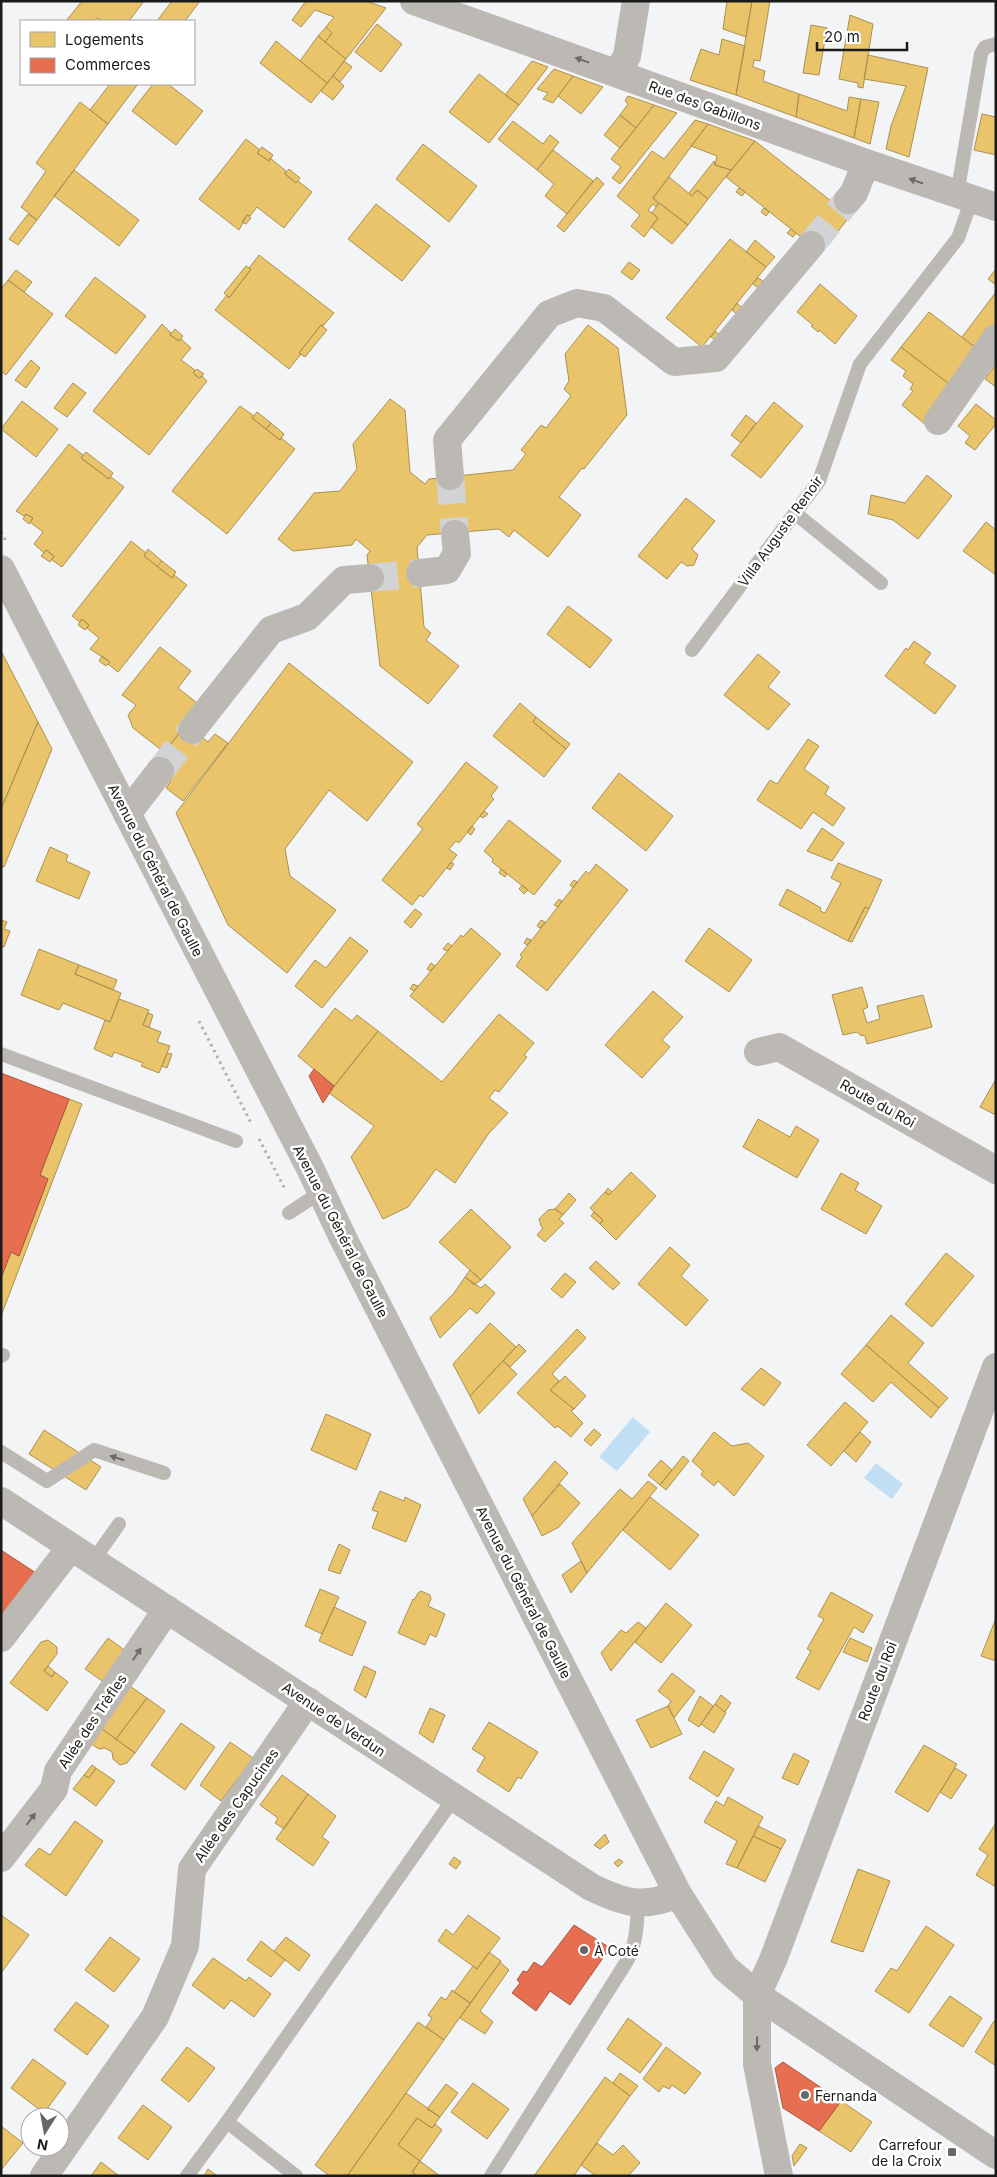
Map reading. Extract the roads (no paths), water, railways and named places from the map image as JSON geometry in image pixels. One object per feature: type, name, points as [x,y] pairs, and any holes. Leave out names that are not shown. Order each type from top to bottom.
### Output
[{"type":"street","name":"Rue des Gabillons","points":[[414,1],[866,163],[975,200]]},
{"type":"street","points":[[617,73],[627,56],[636,1]]},
{"type":"street","points":[[848,200],[854,193],[866,163]]},
{"type":"street","points":[[450,476],[447,440],[549,314],[577,303],[604,308],[674,362],[716,358],[811,245]]},
{"type":"street","points":[[938,420],[996,338]]},
{"type":"street","points":[[420,573],[447,570],[457,553],[455,534]]},
{"type":"street","name":"Avenue du Général de Gaulle","points":[[1,569],[678,1894],[725,1968],[757,1995],[996,2155]]},
{"type":"street","points":[[192,730],[271,630],[307,617],[344,580],[370,578]]},
{"type":"street","points":[[127,814],[160,771]]},
{"type":"street","name":"Route du Roi","points":[[758,1052],[779,1047],[996,1170]]},
{"type":"street","name":"Route du Roi","points":[[757,1995],[773,1960],[996,1367]]},
{"type":"street","name":"Avenue de Verdun","points":[[1,1501],[591,1888],[617,1900],[638,1903],[659,1902],[678,1894]]},
{"type":"street","points":[[1,1638],[82,1554]]},
{"type":"street","name":"Allée des Trèfles","points":[[1,1858],[54,1788],[58,1771],[168,1609]]},
{"type":"street","name":"Allée des Capucines","points":[[44,2176],[155,2017],[184,1946],[192,1869],[308,1701]]},
{"type":"street","points":[[757,1995],[756,2064],[779,2176]]},
{"type":"lane","name":"Villa Auguste Renoir","points":[[692,650],[819,481],[860,364],[958,238],[975,200],[981,54],[985,47],[996,44]]},
{"type":"lane","points":[[795,513],[881,583]]},
{"type":"lane","points":[[1,1054],[236,1141]]},
{"type":"lane","points":[[289,1213],[321,1192]]},
{"type":"lane","points":[[1,1452],[47,1481],[94,1450],[164,1473]]},
{"type":"lane","points":[[82,1554],[119,1524]]},
{"type":"lane","points":[[187,2176],[227,2122],[454,1798]]},
{"type":"lane","points":[[491,2176],[633,1951],[638,1903]]},
{"type":"lane","points":[[227,2122],[296,2176]]},
{"type":"water","points":[[633,1417],[650,1432],[617,1471],[599,1457]]},
{"type":"water","points":[[876,1463],[903,1484],[892,1499],[864,1478]]},
{"type":"tunnel","points":[[811,245],[848,200]]},
{"type":"tunnel","points":[[450,476],[455,534]]},
{"type":"tunnel","points":[[370,578],[420,573]]},
{"type":"tunnel","points":[[160,771],[192,730]]},
{"type":"place","name":"À Coté","points":[[584,1950]]},
{"type":"place","name":"Fernanda","points":[[805,2095]]},
{"type":"place","name":"Carrefour de la Croix","points":[[952,2152]]}]
